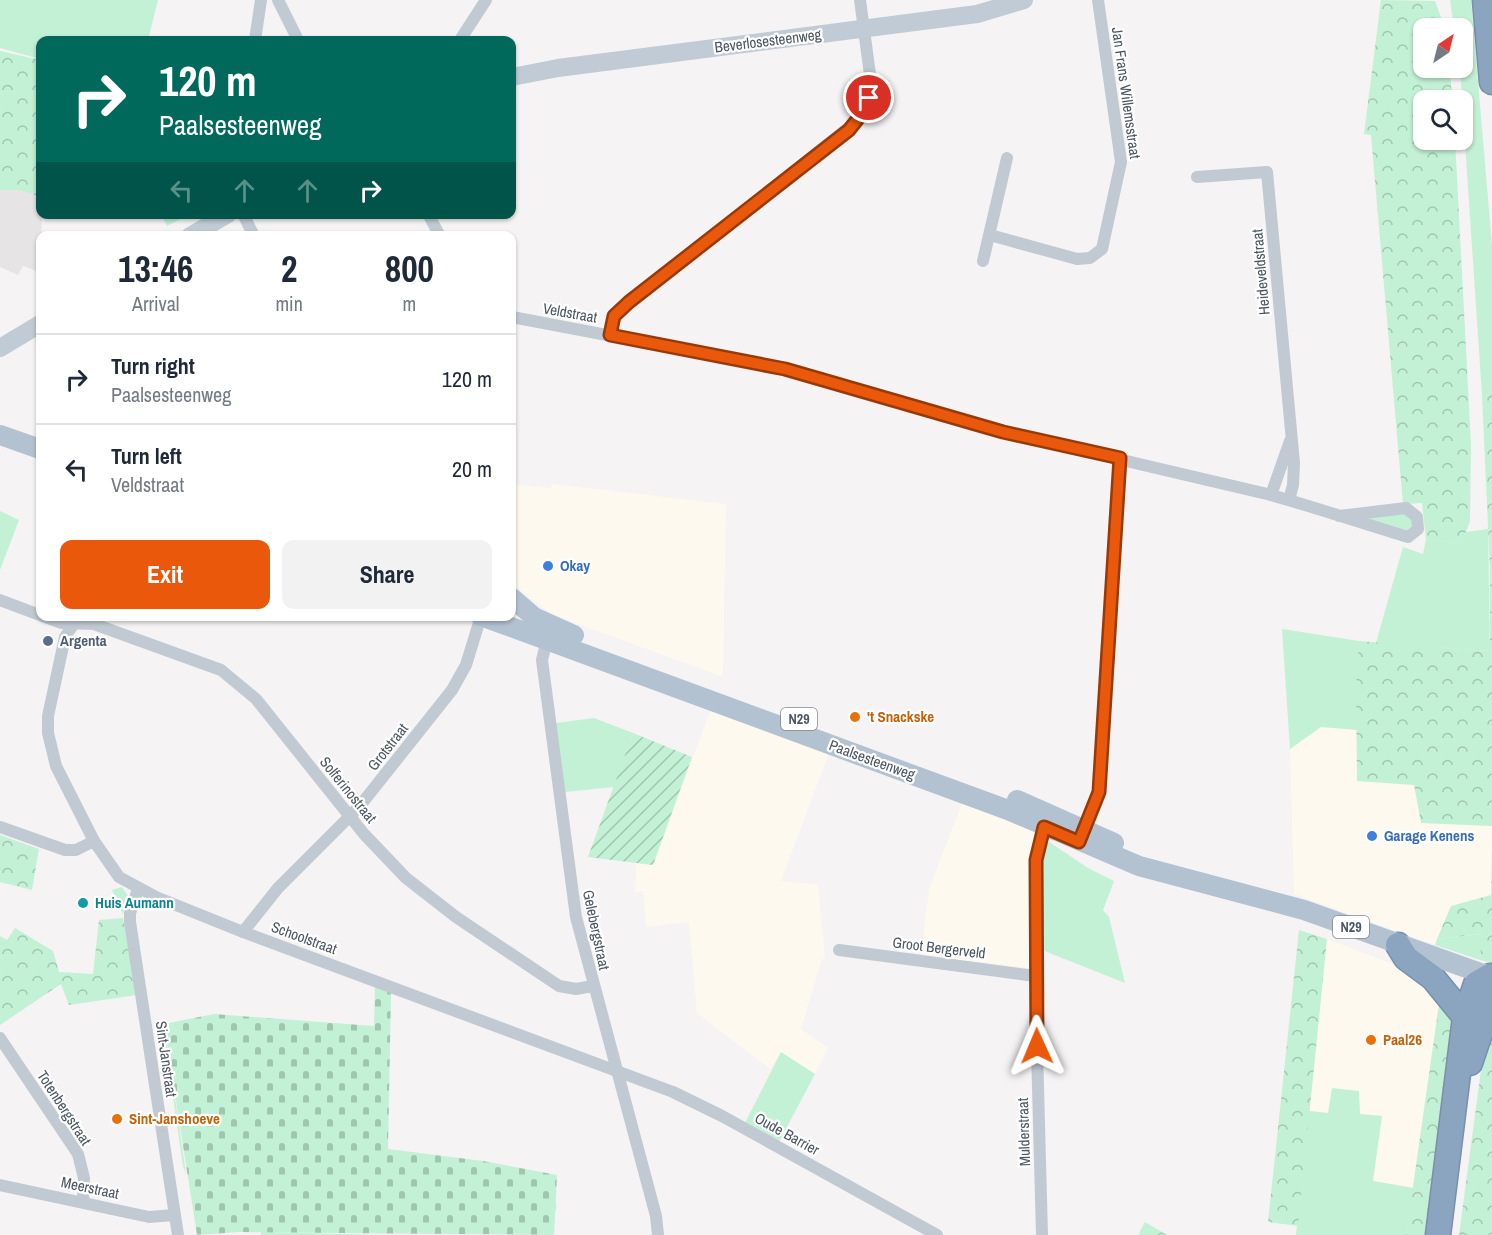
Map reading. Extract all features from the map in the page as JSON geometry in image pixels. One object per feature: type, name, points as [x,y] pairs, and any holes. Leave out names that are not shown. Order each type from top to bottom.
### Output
[{"type":"highway","points":[[1485,0],[1492,82]]},
{"type":"highway","points":[[1403,947],[1406,958],[1433,978],[1465,1017]]},
{"type":"highway","points":[[1438,1235],[1465,1017],[1489,985]]},
{"type":"highway","points":[[1448,1235],[1471,1060],[1489,985]]},
{"type":"main road","points":[[0,435],[36,448]]},
{"type":"main road","name":"Paalsesteenweg","points":[[516,602],[548,633]]},
{"type":"main road","name":"Paalsesteenweg","points":[[501,621],[548,633],[1008,810],[1046,820],[1082,835],[1123,847],[1160,870],[1223,890],[1304,910],[1403,947],[1489,985]]},
{"type":"street","points":[[256,36],[261,0]]},
{"type":"street","points":[[278,0],[296,36]]},
{"type":"street","points":[[463,36],[486,0]]},
{"type":"street","points":[[610,335],[614,316],[629,302],[857,122],[869,98],[871,82],[860,0]]},
{"type":"street","name":"Beverlosesteenweg","points":[[516,76],[570,67],[977,14],[1024,0]]},
{"type":"street","name":"Jan Frans Willemsstraat","points":[[990,235],[1077,259],[1090,258],[1102,249],[1121,162],[1100,0]]},
{"type":"street","points":[[983,261],[1007,158]]},
{"type":"street","name":"Heideveldstraat","points":[[1197,177],[1267,172],[1290,440]]},
{"type":"street","points":[[199,231],[219,219]]},
{"type":"street","name":"Veldstraat","points":[[516,318],[785,369],[1003,432],[1120,458]]},
{"type":"street","points":[[0,348],[36,326]]},
{"type":"street","points":[[1271,495],[1290,440]]},
{"type":"street","points":[[1289,500],[1293,485],[1294,463],[1290,440]]},
{"type":"street","points":[[1082,835],[1099,792],[1120,458],[1271,495],[1289,500],[1339,516],[1408,537],[1418,529],[1417,517],[1406,508],[1339,516]]},
{"type":"street","name":"Solferinostraat","points":[[0,600],[36,615]]},
{"type":"street","points":[[0,827],[65,850],[76,850],[94,841],[56,766],[48,733],[48,716],[65,637],[76,621]]},
{"type":"street","name":"Solferinostraat","points":[[83,621],[209,663],[233,678],[256,699],[350,816],[406,878],[456,917],[559,986],[576,989],[593,986]]},
{"type":"street","name":"Grotstraat","points":[[243,932],[272,894],[360,807],[452,690],[466,665],[479,621]]},
{"type":"street","name":"Gelebergstraat","points":[[548,633],[542,660],[574,905],[593,986],[656,1216],[658,1235]]},
{"type":"street","name":"Mulderstraat","points":[[1042,1235],[1035,976],[1036,860],[1046,820]]},
{"type":"street","name":"Schoolstraat","points":[[94,841],[112,870],[138,889],[243,932],[617,1073]]},
{"type":"street","name":"Sint-Janstraat","points":[[138,889],[130,922],[178,1235]]},
{"type":"street","name":"Groot Bergerveld","points":[[839,950],[1035,976]]},
{"type":"street","name":"Totenbergstraat","points":[[0,1038],[78,1154],[84,1178],[83,1202]]},
{"type":"street","name":"Oude Barrier","points":[[617,1073],[673,1092],[722,1116],[937,1235]]},
{"type":"street","name":"Meerstraat","points":[[0,1185],[149,1217],[174,1215]]},
{"type":"shaded area","points":[[0,190],[24,191],[36,196],[36,219],[42,219],[41,231],[36,231],[36,271],[23,266],[18,275],[0,267]]},
{"type":"shaded area","points":[[516,484],[551,488],[552,484],[726,504],[723,677],[551,614],[516,587]]},
{"type":"shaded area","points":[[711,709],[829,753],[781,881],[818,884],[825,959],[822,959],[801,1029],[828,1048],[815,1074],[781,1052],[770,1069],[697,1013],[689,922],[646,927],[643,891],[635,892],[636,863],[653,865]]},
{"type":"shaded area","points":[[1321,727],[1357,730],[1357,781],[1414,785],[1422,823],[1492,826],[1491,895],[1451,906],[1435,945],[1294,894],[1290,749]]},
{"type":"shaded area","points":[[962,803],[1034,831],[1029,864],[1031,962],[1029,968],[921,955],[929,889]]},
{"type":"shaded area","points":[[1327,939],[1411,971],[1424,983],[1439,1004],[1414,1188],[1373,1181],[1381,1116],[1309,1111]]},
{"type":"green space","points":[[0,0],[158,0],[149,36],[36,36],[36,58],[0,48]]},
{"type":"green space","points":[[1381,0],[1435,1],[1441,18],[1413,18],[1413,78],[1451,78],[1451,90],[1413,90],[1413,150],[1456,150],[1471,444],[1470,521],[1464,537],[1452,543],[1426,539],[1422,503],[1403,504],[1371,135],[1364,134]]},
{"type":"green space","points":[[1450,0],[1471,0],[1473,18],[1453,18]]},
{"type":"green space","points":[[1473,23],[1492,245],[1492,394],[1482,395],[1466,150],[1473,150],[1473,90],[1461,90],[1461,78],[1473,78]]},
{"type":"green space","points":[[0,51],[36,59],[36,196],[23,191],[0,190]]},
{"type":"green space","points":[[163,219],[180,219],[167,226]]},
{"type":"green space","points":[[1492,394],[1492,826],[1421,823],[1414,785],[1357,781],[1356,688],[1359,641],[1490,651],[1490,571],[1482,395]]},
{"type":"green space","points":[[0,511],[19,520],[0,570]]},
{"type":"green space","points":[[1403,512],[1411,515],[1413,524],[1407,530],[1369,520],[1368,516]]},
{"type":"green space","points":[[1488,529],[1490,651],[1376,643],[1403,547],[1423,554],[1426,539],[1452,543],[1464,537],[1466,532]]},
{"type":"green space","points":[[1282,629],[1359,641],[1357,730],[1321,727],[1290,749]]},
{"type":"green space","points":[[594,718],[633,733],[614,787],[565,792],[556,723]]},
{"type":"green space","points":[[633,733],[692,757],[653,865],[588,857]]},
{"type":"green space","points":[[0,835],[39,849],[32,890],[0,882]]},
{"type":"green space","points":[[1049,842],[1088,868],[1114,881],[1103,910],[1109,917],[1125,983],[1042,950],[1040,877],[1044,851]]},
{"type":"green space","points":[[1492,850],[1492,963],[1480,960],[1482,934],[1437,939],[1451,906],[1491,895]]},
{"type":"green space","points":[[122,887],[128,896],[123,914],[112,890]]},
{"type":"green space","points":[[123,918],[137,995],[69,1005],[61,984],[0,1025],[0,936],[7,940],[15,928],[53,951],[59,972],[93,974],[99,920]]},
{"type":"green space","points":[[1299,930],[1327,939],[1298,1226],[1268,1222]]},
{"type":"green space","points":[[1483,934],[1480,960],[1435,945],[1437,939]]},
{"type":"green space","points":[[375,986],[391,992],[388,1149],[483,1161],[557,1175],[554,1235],[239,1232],[197,1235],[164,1024],[214,1014],[374,1026]]},
{"type":"green space","points":[[1439,1004],[1454,1016],[1429,1235],[1406,1235]]},
{"type":"green space","points":[[1492,1023],[1492,1235],[1459,1235],[1481,1070],[1478,1064]]},
{"type":"green space","points":[[164,1024],[172,1076],[169,1072],[163,1029],[156,1028],[156,1025]]},
{"type":"green space","points":[[781,1052],[815,1074],[779,1142],[745,1123]]},
{"type":"green space","points":[[1332,1088],[1359,1091],[1360,1114],[1382,1116],[1373,1181],[1414,1188],[1406,1235],[1296,1235],[1309,1111],[1328,1113]]},
{"type":"green space","points":[[172,1090],[174,1090],[186,1174],[183,1166]]},
{"type":"green space","points":[[1145,1222],[1167,1235],[1138,1235]]},
{"type":"green space","points":[[261,1232],[386,1235],[261,1235]]},
{"type":"place","name":"Okay","points":[[548,566]]},
{"type":"place","name":"Argenta","points":[[48,641]]},
{"type":"place","name":"'t Snackske","points":[[855,717]]},
{"type":"place","name":"Garage Kenens","points":[[1372,836]]},
{"type":"place","name":"Huis Aumann","points":[[83,903]]},
{"type":"place","name":"Paal26","points":[[1371,1040]]},
{"type":"place","name":"Sint-Janshoeve","points":[[117,1119]]},
{"type":"route","points":[[869,98],[864,111],[849,130],[629,302],[614,316],[610,335],[785,369],[844,384],[1003,432],[1120,458],[1099,792],[1095,807],[1079,842],[1044,827],[1036,860],[1037,1046]]}]
